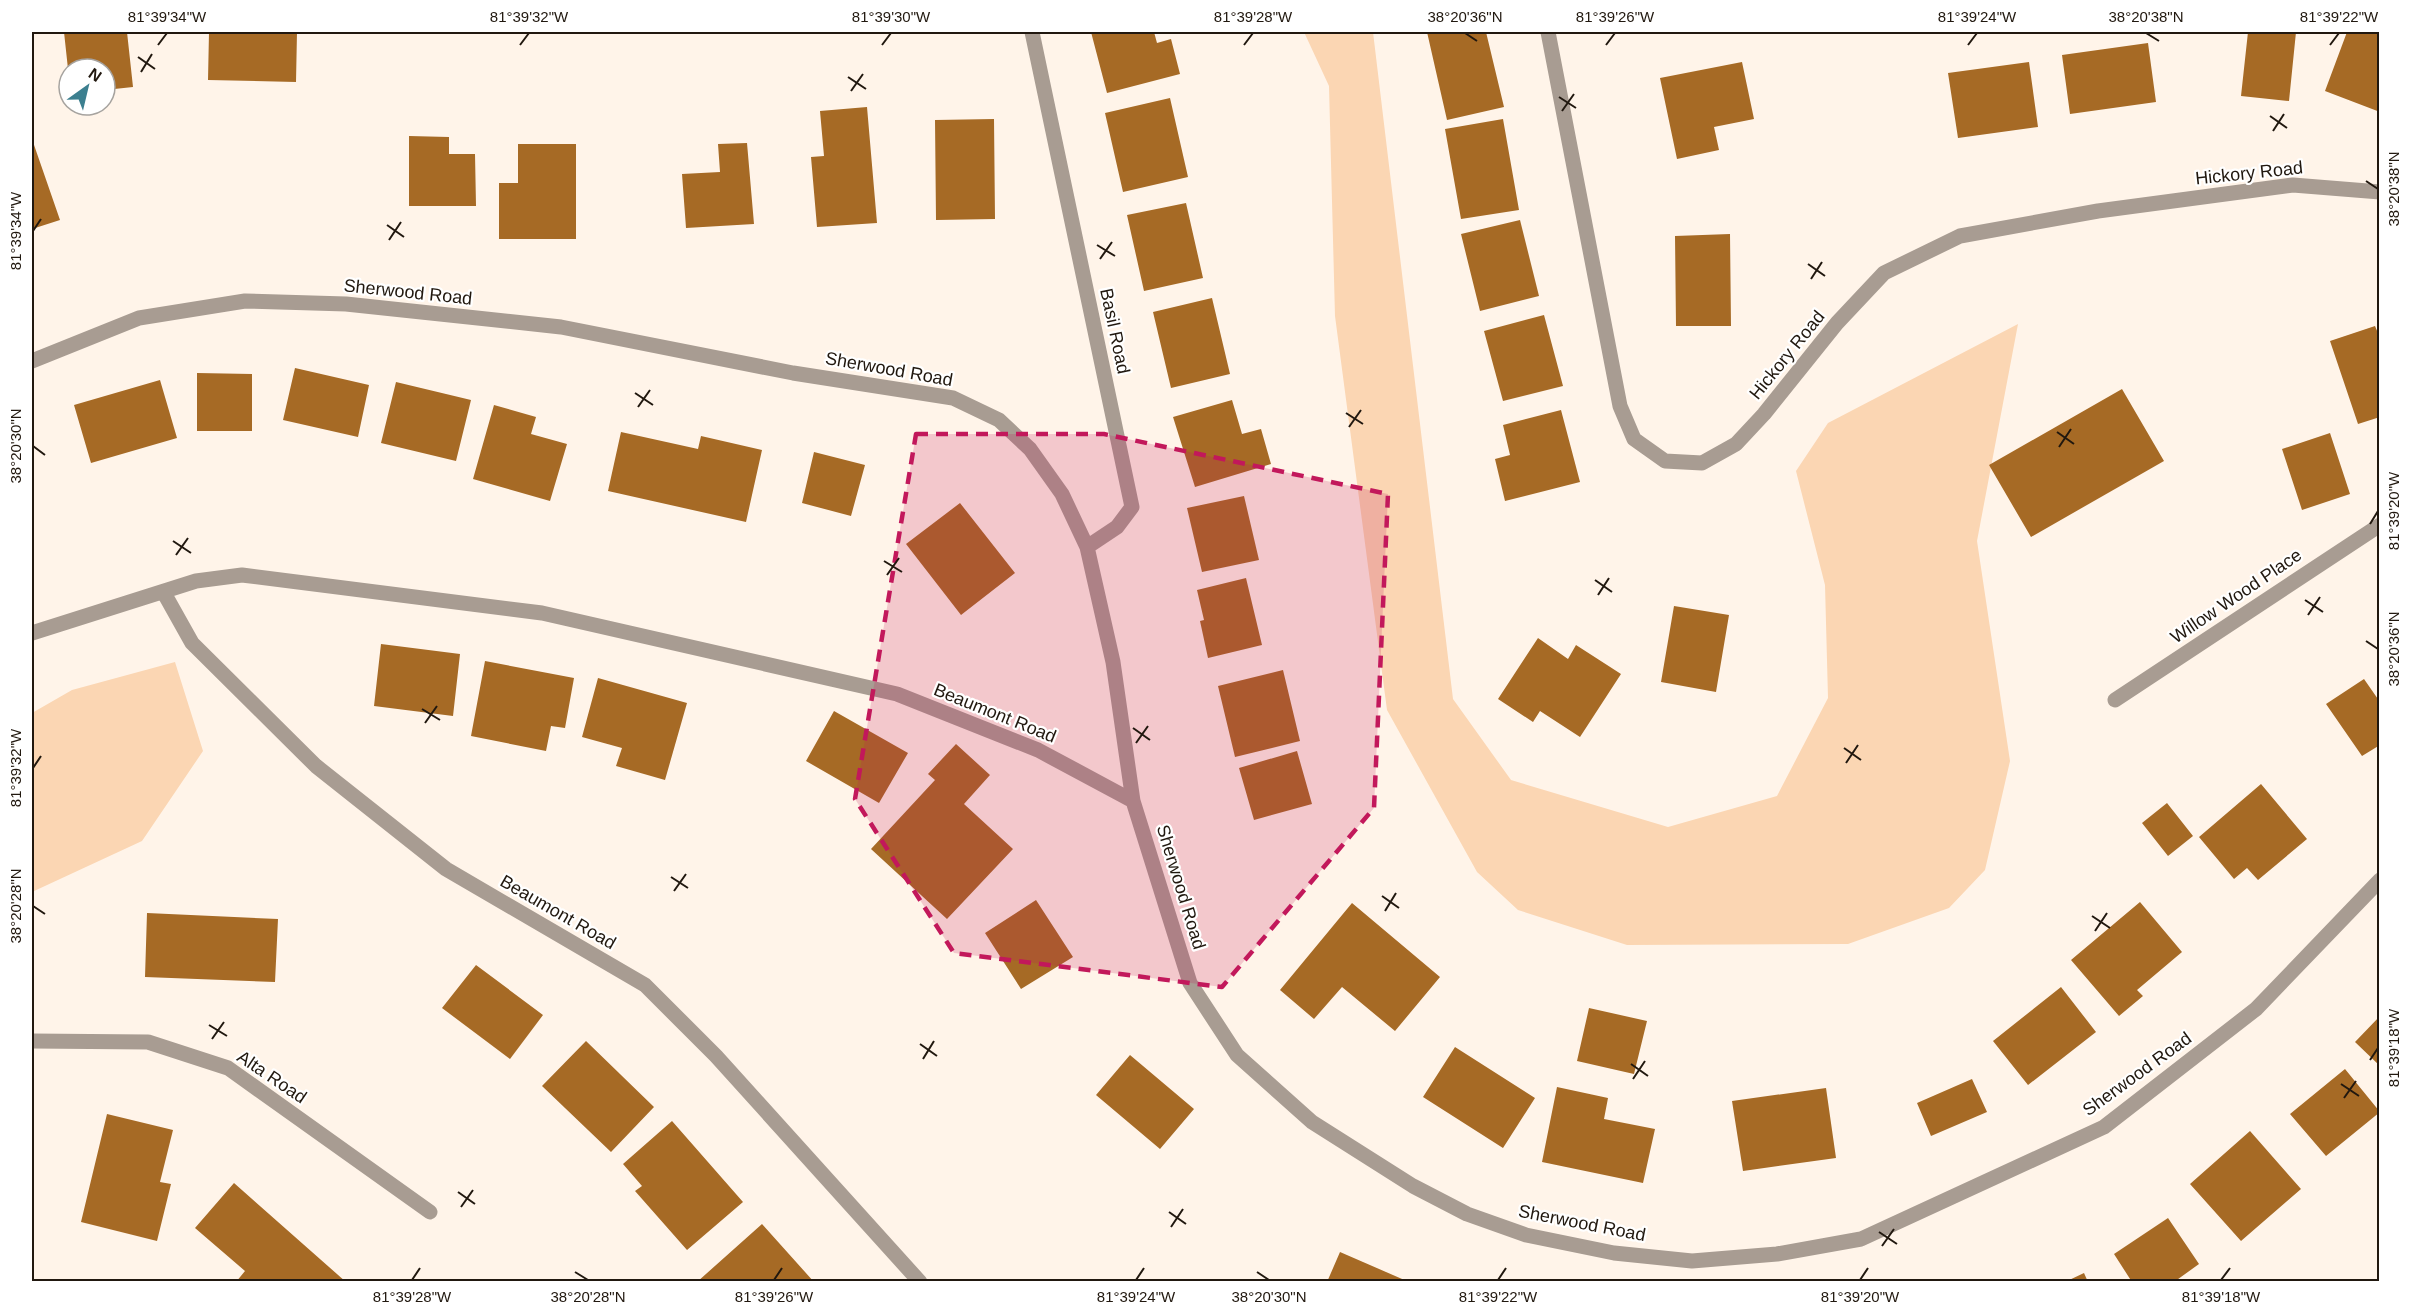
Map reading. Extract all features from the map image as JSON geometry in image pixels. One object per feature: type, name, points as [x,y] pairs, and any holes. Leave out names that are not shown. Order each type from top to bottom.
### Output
[{"type":"street","name":"Basil Road","points":[[1032,32],[1132,507],[1117,527],[1086,547]]},
{"type":"street","name":"Hickory Road","points":[[1548,32],[1620,406],[1634,439],[1665,461],[1702,463],[1736,444],[1764,414],[1837,323],[1884,273],[1960,236],[2098,211],[2292,185],[2379,192]]},
{"type":"street","name":"Sherwood Road","points":[[32,362],[140,318],[244,301],[346,304],[561,327],[793,373],[953,398],[999,420],[1030,449],[1062,494],[1086,547],[1113,662],[1133,801],[1190,983],[1237,1055],[1312,1122],[1413,1186],[1467,1214],[1526,1235],[1603,1251],[1692,1261],[1777,1254],[1861,1239],[2104,1127],[2256,1009],[2379,880]]},
{"type":"street","name":"Willow Wood Place","points":[[2115,700],[2379,525]]},
{"type":"street","name":"Beaumont Road","points":[[32,633],[196,581],[242,575],[542,613],[897,694],[1038,750],[1133,801]]},
{"type":"street","name":"Beaumont Road","points":[[164,593],[192,643],[316,766],[447,869],[645,985],[716,1056],[920,1281]]},
{"type":"street","name":"Alta Road","points":[[32,1041],[148,1042],[228,1068],[430,1212]]},
{"type":"highlighted area","points":[[916,434],[1104,434],[1388,494],[1374,808],[1222,987],[954,953],[855,799]]},
{"type":"shaded area","points":[[1304,32],[1373,32],[1453,699],[1511,780],[1668,827],[1777,796],[1828,698],[1825,585],[1796,471],[1828,423],[2018,324],[1977,541],[2010,761],[1985,870],[1949,908],[1848,944],[1627,945],[1518,910],[1477,872],[1387,710],[1335,316],[1329,86]]},
{"type":"shaded area","points":[[175,662],[203,751],[142,841],[32,892],[32,713],[72,690]]},
{"type":"building","points":[[64,32],[127,32],[133,87],[117,89],[117,57],[67,57]]},
{"type":"building","points":[[209,32],[297,32],[296,82],[208,80]]},
{"type":"building","points":[[1091,32],[1154,32],[1157,43],[1171,39],[1180,74],[1107,93]]},
{"type":"building","points":[[1427,32],[1486,32],[1504,107],[1447,120]]},
{"type":"building","points":[[2248,32],[2296,32],[2289,101],[2241,96]]},
{"type":"building","points":[[2347,32],[2380,32],[2380,112],[2325,91]]},
{"type":"building","points":[[2148,43],[2156,102],[2070,114],[2062,55]]},
{"type":"building","points":[[1742,62],[1754,119],[1714,127],[1719,150],[1677,159],[1660,78]]},
{"type":"building","points":[[2029,62],[2038,127],[1958,138],[1948,73]]},
{"type":"building","points":[[1170,98],[1188,177],[1123,192],[1105,113]]},
{"type":"building","points":[[867,107],[877,223],[817,227],[811,157],[824,156],[820,111]]},
{"type":"building","points":[[994,119],[995,219],[936,220],[935,120]]},
{"type":"building","points":[[1503,119],[1519,210],[1461,219],[1445,129]]},
{"type":"building","points":[[409,136],[449,137],[449,154],[475,154],[476,206],[409,206]]},
{"type":"building","points":[[32,143],[60,220],[32,229]]},
{"type":"building","points":[[747,143],[754,224],[686,228],[682,174],[720,172],[718,144]]},
{"type":"building","points":[[518,144],[576,144],[576,239],[499,239],[499,183],[518,183]]},
{"type":"building","points":[[1186,203],[1203,278],[1144,291],[1127,215]]},
{"type":"building","points":[[1520,220],[1539,296],[1480,311],[1461,234]]},
{"type":"building","points":[[1730,234],[1731,326],[1676,326],[1675,236]]},
{"type":"building","points":[[1212,298],[1230,374],[1171,388],[1153,312]]},
{"type":"building","points":[[1544,315],[1563,386],[1503,401],[1484,331]]},
{"type":"building","points":[[2375,326],[2380,338],[2380,417],[2358,424],[2330,341]]},
{"type":"building","points":[[295,368],[369,385],[358,437],[283,420]]},
{"type":"building","points":[[197,373],[252,374],[252,431],[197,431]]},
{"type":"building","points":[[160,380],[177,438],[91,463],[74,405]]},
{"type":"building","points":[[396,382],[471,400],[456,461],[381,443]]},
{"type":"building","points":[[2122,389],[2164,461],[2031,537],[1989,465]]},
{"type":"building","points":[[1232,400],[1242,434],[1261,429],[1271,464],[1195,487],[1173,417]]},
{"type":"building","points":[[494,405],[536,417],[531,434],[567,444],[550,501],[473,479]]},
{"type":"building","points":[[1561,410],[1580,482],[1505,501],[1495,459],[1510,455],[1503,425]]},
{"type":"building","points":[[621,432],[698,449],[701,436],[762,450],[746,522],[608,491]]},
{"type":"building","points":[[2330,433],[2350,494],[2302,510],[2282,449]]},
{"type":"building","points":[[814,452],[865,465],[851,516],[802,503]]},
{"type":"building","points":[[1244,496],[1259,560],[1202,572],[1187,508]]},
{"type":"building","points":[[960,503],[1015,573],[961,615],[906,544]]},
{"type":"building","points":[[1246,578],[1262,645],[1208,658],[1200,621],[1204,620],[1197,590]]},
{"type":"building","points":[[1674,606],[1729,615],[1716,692],[1661,682]]},
{"type":"building","points":[[1538,638],[1568,659],[1576,645],[1621,674],[1580,737],[1540,711],[1533,722],[1498,699]]},
{"type":"building","points":[[381,644],[460,654],[453,716],[374,706]]},
{"type":"building","points":[[485,661],[574,678],[565,728],[551,726],[546,751],[471,736]]},
{"type":"building","points":[[1283,670],[1300,741],[1235,757],[1218,686]]},
{"type":"building","points":[[598,678],[687,703],[665,780],[616,766],[622,748],[582,737]]},
{"type":"building","points":[[2364,679],[2380,702],[2380,745],[2362,756],[2326,704]]},
{"type":"building","points":[[834,711],[908,753],[879,803],[806,761]]},
{"type":"building","points":[[956,744],[990,775],[964,804],[1013,849],[947,919],[871,849],[935,780],[928,774]]},
{"type":"building","points":[[1297,751],[1312,804],[1254,820],[1239,768]]},
{"type":"building","points":[[2261,784],[2307,839],[2258,880],[2247,868],[2234,879],[2199,837]]},
{"type":"building","points":[[2167,803],[2193,836],[2168,856],[2142,823]]},
{"type":"building","points":[[1036,900],[1073,957],[1021,989],[985,933]]},
{"type":"building","points":[[2140,902],[2182,952],[2137,990],[2143,996],[2119,1016],[2071,960]]},
{"type":"building","points":[[1352,903],[1440,977],[1395,1031],[1342,987],[1314,1019],[1280,990]]},
{"type":"building","points":[[147,913],[278,919],[275,982],[145,977]]},
{"type":"building","points":[[476,965],[543,1015],[510,1059],[442,1008]]},
{"type":"building","points":[[2061,987],[2096,1032],[2028,1085],[1993,1041]]},
{"type":"building","points":[[1589,1008],[1647,1021],[1634,1074],[1577,1061]]},
{"type":"building","points":[[2380,1016],[2380,1066],[2355,1042]]},
{"type":"building","points":[[586,1041],[654,1107],[611,1152],[542,1086]]},
{"type":"building","points":[[1455,1047],[1535,1098],[1503,1148],[1423,1097]]},
{"type":"building","points":[[1130,1055],[1194,1109],[1160,1149],[1096,1095]]},
{"type":"building","points":[[2345,1069],[2380,1112],[2326,1156],[2290,1114]]},
{"type":"building","points":[[1972,1079],[1987,1112],[1931,1136],[1917,1103]]},
{"type":"building","points":[[1557,1087],[1608,1098],[1604,1119],[1655,1129],[1643,1183],[1542,1162]]},
{"type":"building","points":[[1826,1088],[1836,1158],[1743,1171],[1732,1101]]},
{"type":"building","points":[[107,1114],[173,1130],[160,1182],[171,1184],[157,1241],[81,1222]]},
{"type":"building","points":[[672,1121],[743,1202],[687,1250],[635,1191],[642,1186],[623,1164]]},
{"type":"building","points":[[2250,1131],[2301,1189],[2241,1241],[2190,1184]]},
{"type":"building","points":[[234,1183],[346,1282],[236,1282],[245,1271],[195,1228]]},
{"type":"building","points":[[2168,1218],[2199,1264],[2174,1282],[2132,1282],[2114,1254]]},
{"type":"building","points":[[762,1224],[814,1282],[697,1282]]},
{"type":"building","points":[[1340,1252],[1409,1282],[1327,1282]]},
{"type":"building","points":[[2084,1273],[2088,1282],[2065,1282]]}]
